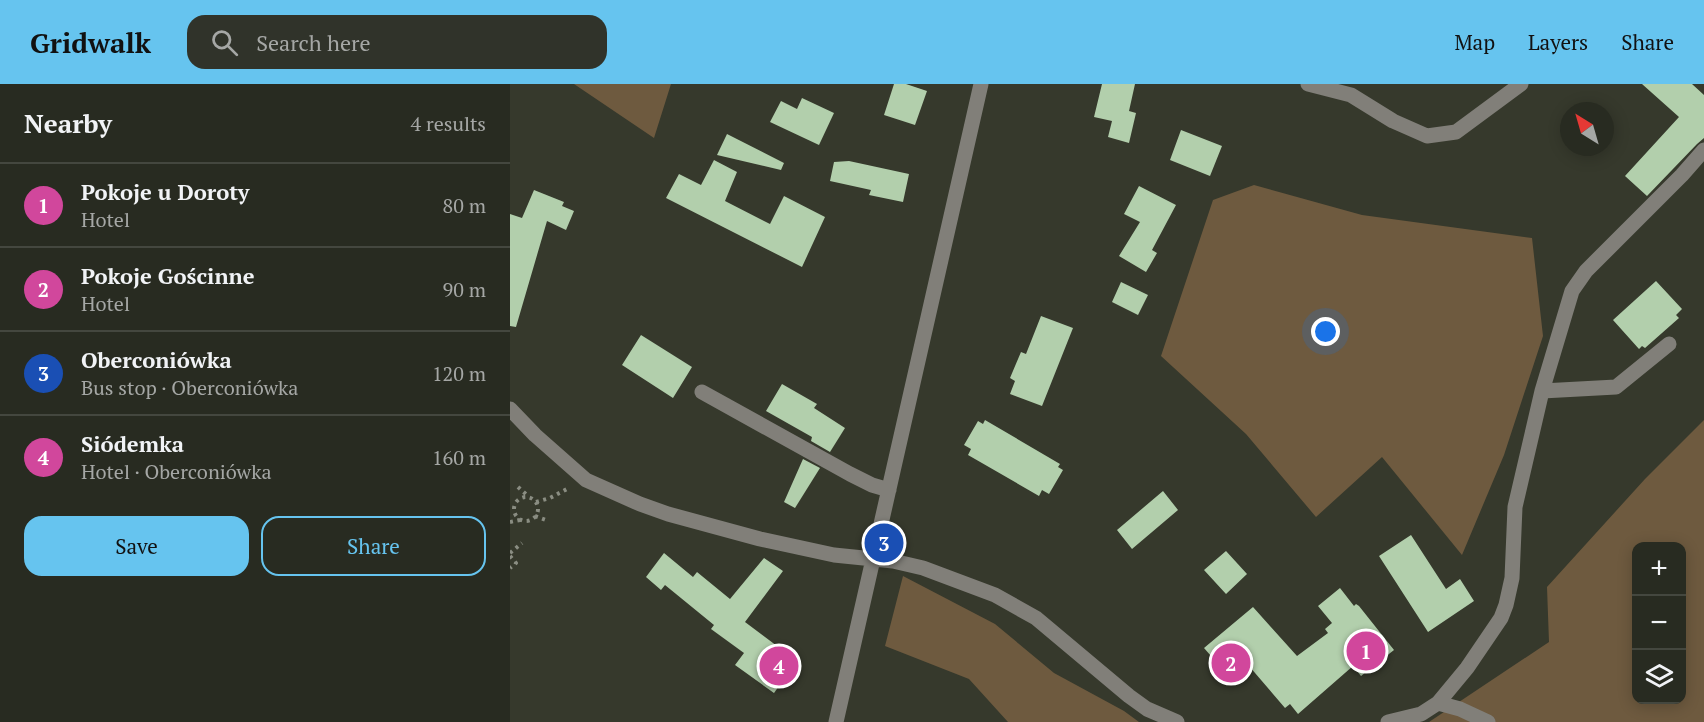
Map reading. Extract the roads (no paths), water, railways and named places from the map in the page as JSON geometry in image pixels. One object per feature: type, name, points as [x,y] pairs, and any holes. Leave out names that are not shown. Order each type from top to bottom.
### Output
[{"type":"street","points":[[836,722],[981,84]]},
{"type":"street","points":[[1308,84],[1351,95],[1393,121],[1427,136],[1456,132],[1521,84]]},
{"type":"street","points":[[1388,722],[1421,714],[1438,703],[1493,631],[1506,605],[1512,578],[1515,507],[1542,391],[1572,291],[1586,271],[1704,150]]},
{"type":"street","points":[[1542,391],[1616,387],[1669,344]]},
{"type":"street","points":[[702,392],[850,474],[872,485],[889,490]]},
{"type":"street","points":[[510,409],[535,435],[586,480],[640,504],[759,539],[824,553],[923,568],[995,595],[1036,618],[1129,696],[1147,708],[1177,722]]},
{"type":"street","points":[[1438,703],[1460,709],[1488,722]]},
{"type":"place","name":"Oberconiówka","points":[[884,543]]},
{"type":"place","name":"Pokoje u Doroty","points":[[1366,651]]},
{"type":"place","name":"Pokoje Gościnne","points":[[1231,663]]},
{"type":"place","name":"Siódemka","points":[[779,666]]}]
